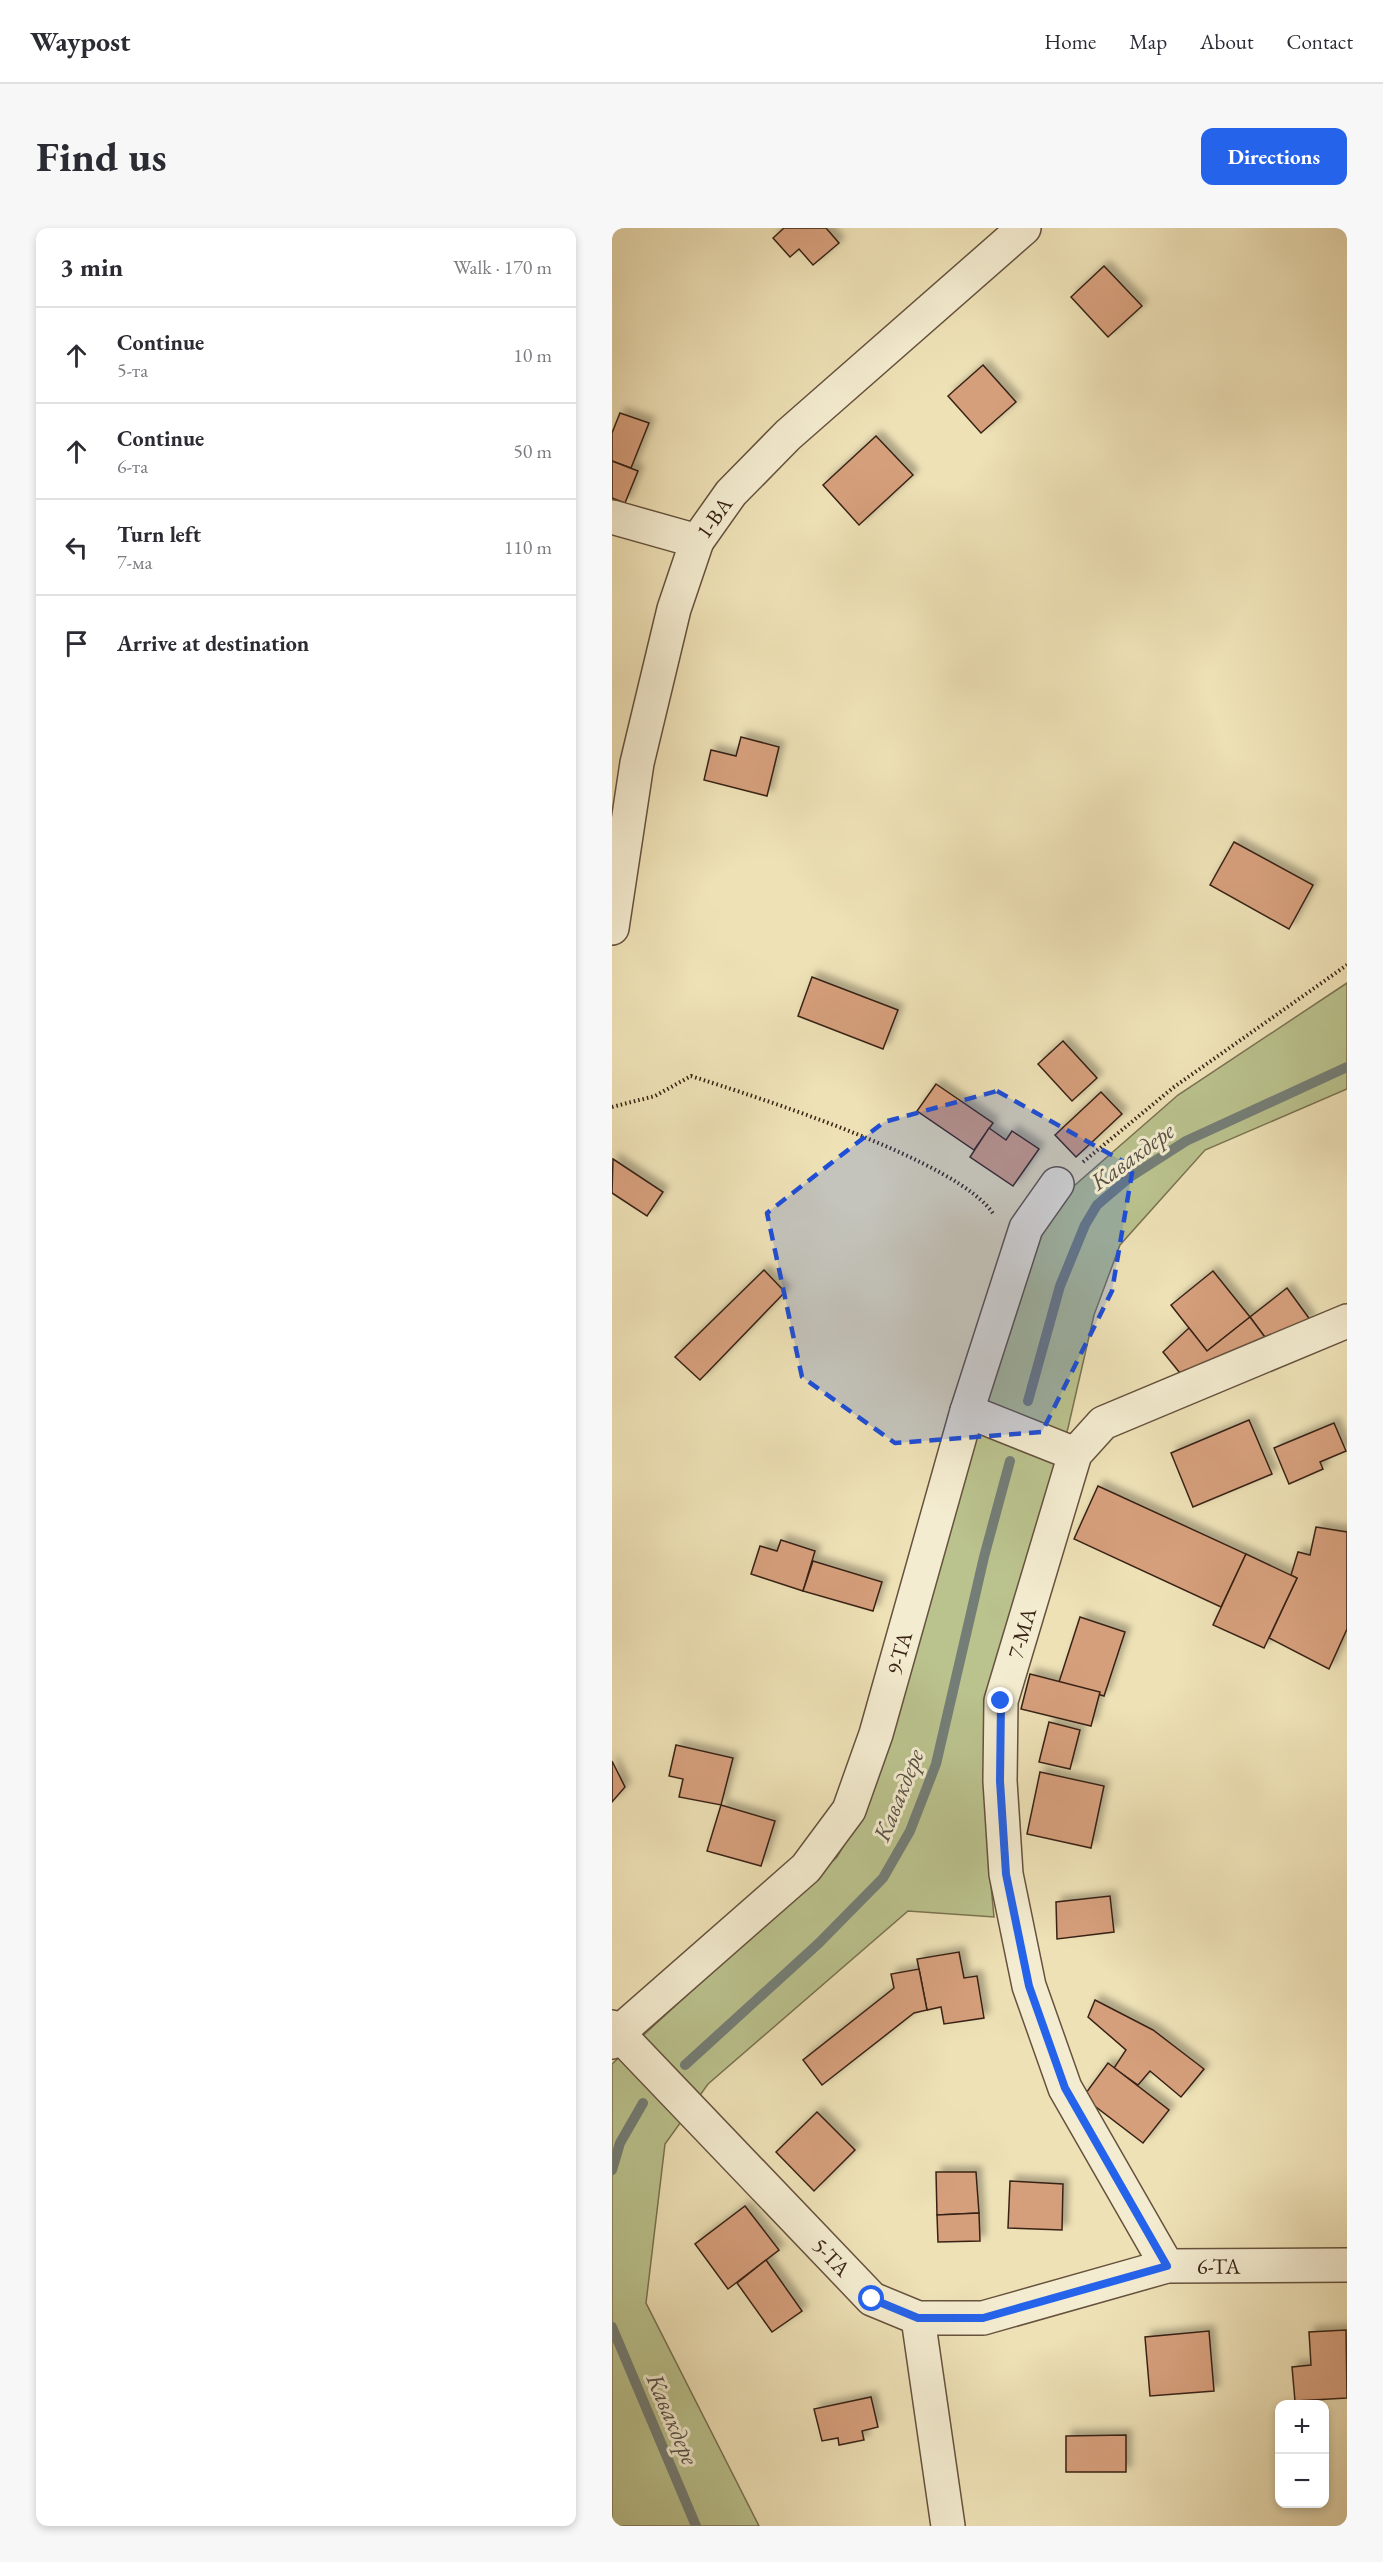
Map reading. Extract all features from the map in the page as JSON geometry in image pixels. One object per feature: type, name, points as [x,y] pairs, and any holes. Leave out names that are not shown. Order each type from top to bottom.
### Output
[{"type":"street","name":"1-ВА","points":[[612,928],[638,763],[675,609],[697,541],[731,493],[788,435],[1024,228]]},
{"type":"street","points":[[612,517],[697,541]]},
{"type":"street","name":"9-ТА","points":[[614,2034],[806,1868],[849,1810],[876,1734],[967,1411],[1026,1228],[1058,1184]]},
{"type":"street","name":"7-МА","points":[[1167,2266],[1065,2088],[1029,1986],[1006,1874],[1000,1781],[1001,1701],[1075,1454],[1103,1423],[1347,1321]]},
{"type":"street","points":[[967,1411],[1075,1454]]},
{"type":"street","name":"5-ТА","points":[[614,2034],[872,2299],[918,2318]]},
{"type":"street","name":"6-ТА","points":[[918,2318],[983,2318],[1167,2266],[1347,2265]]},
{"type":"street","points":[[918,2318],[948,2526]]},
{"type":"path","points":[[1058,1184],[1174,1087],[1347,965]]},
{"type":"path","points":[[612,1107],[655,1096],[691,1076],[888,1147],[951,1178],[991,1209],[997,1218]]},
{"type":"highlighted area","points":[[997,1091],[1133,1167],[1112,1291],[1042,1432],[895,1443],[802,1377],[767,1213],[884,1122]]},
{"type":"green space","points":[[1347,983],[1347,1089],[1205,1150],[1120,1245],[1094,1315],[1068,1428],[1026,1572],[985,1770],[988,1854],[994,1917],[908,1911],[708,2084],[665,2144],[646,2303],[759,2526],[612,2526],[612,2064],[837,1857],[870,1801],[887,1753],[953,1499],[1035,1236],[1067,1192],[1178,1095]]},
{"type":"building","points":[[784,228],[826,228],[839,243],[813,265],[799,249],[790,257],[773,238]]},
{"type":"building","points":[[1104,266],[1142,306],[1108,337],[1071,297]]},
{"type":"building","points":[[983,365],[1016,402],[981,433],[948,396]]},
{"type":"building","points":[[620,413],[649,423],[631,468],[612,461],[612,433]]},
{"type":"building","points":[[876,436],[913,475],[859,525],[823,485]]},
{"type":"building","points":[[612,461],[638,471],[625,503],[612,498]]},
{"type":"building","points":[[741,737],[779,747],[767,796],[704,780],[711,750],[736,756]]},
{"type":"building","points":[[1234,842],[1313,885],[1289,929],[1210,885]]},
{"type":"building","points":[[812,977],[898,1010],[883,1049],[798,1016]]},
{"type":"building","points":[[1063,1041],[1097,1078],[1072,1101],[1038,1064]]},
{"type":"building","points":[[936,1084],[993,1123],[974,1150],[917,1111]]},
{"type":"building","points":[[1101,1092],[1122,1114],[1076,1157],[1055,1135]]},
{"type":"building","points":[[989,1128],[1006,1140],[1012,1131],[1039,1149],[1013,1186],[970,1157]]},
{"type":"building","points":[[613,1159],[663,1192],[647,1216],[612,1193]]},
{"type":"building","points":[[764,1270],[785,1292],[700,1380],[675,1357]]},
{"type":"building","points":[[1213,1271],[1250,1317],[1207,1351],[1171,1305]]},
{"type":"building","points":[[1287,1288],[1311,1321],[1267,1340],[1250,1317]]},
{"type":"building","points":[[1250,1317],[1267,1340],[1184,1378],[1163,1352],[1189,1328],[1207,1351]]},
{"type":"building","points":[[1249,1420],[1272,1474],[1193,1507],[1171,1453]]},
{"type":"building","points":[[1334,1423],[1346,1451],[1320,1462],[1323,1469],[1289,1484],[1274,1448]]},
{"type":"building","points":[[1098,1486],[1246,1554],[1221,1607],[1074,1539]]},
{"type":"building","points":[[1316,1527],[1347,1532],[1347,1629],[1329,1669],[1269,1638],[1297,1578],[1291,1575],[1298,1552],[1310,1555]]},
{"type":"building","points":[[781,1540],[815,1551],[803,1591],[751,1574],[760,1546],[777,1551]]},
{"type":"building","points":[[1246,1554],[1297,1578],[1264,1648],[1213,1625]]},
{"type":"building","points":[[813,1561],[882,1582],[873,1611],[803,1591]]},
{"type":"building","points":[[1080,1617],[1125,1632],[1104,1696],[1059,1682]]},
{"type":"building","points":[[1030,1674],[1100,1692],[1091,1726],[1021,1709]]},
{"type":"building","points":[[1049,1722],[1080,1730],[1070,1769],[1039,1762]]},
{"type":"building","points":[[676,1745],[733,1758],[721,1805],[679,1797],[683,1779],[669,1776]]},
{"type":"building","points":[[612,1761],[625,1787],[612,1802]]},
{"type":"building","points":[[1040,1772],[1104,1786],[1091,1848],[1027,1834]]},
{"type":"building","points":[[721,1805],[775,1821],[761,1866],[707,1851]]},
{"type":"building","points":[[1110,1896],[1114,1932],[1057,1939],[1056,1902]]},
{"type":"building","points":[[959,1952],[964,1978],[977,1976],[984,2018],[944,2024],[941,2007],[927,2010],[917,1959]]},
{"type":"building","points":[[919,1969],[927,2010],[914,2013],[822,2085],[803,2060],[894,1988],[891,1974]]},
{"type":"building","points":[[1095,2000],[1153,2030],[1204,2069],[1181,2097],[1150,2071],[1138,2085],[1114,2068],[1126,2050],[1088,2017]]},
{"type":"building","points":[[1108,2063],[1169,2110],[1143,2143],[1083,2097]]},
{"type":"building","points":[[817,2112],[855,2150],[814,2191],[776,2152]]},
{"type":"building","points":[[936,2172],[976,2172],[979,2213],[937,2215]]},
{"type":"building","points":[[1010,2181],[1063,2184],[1062,2230],[1008,2228]]},
{"type":"building","points":[[745,2206],[779,2250],[728,2289],[695,2244]]},
{"type":"building","points":[[979,2213],[980,2241],[938,2242],[937,2215]]},
{"type":"building","points":[[766,2260],[802,2311],[772,2332],[737,2283]]},
{"type":"building","points":[[1346,2330],[1347,2398],[1295,2400],[1292,2367],[1311,2365],[1309,2332]]},
{"type":"building","points":[[1209,2331],[1214,2391],[1150,2396],[1145,2337]]},
{"type":"building","points":[[871,2397],[878,2427],[862,2431],[864,2440],[839,2445],[838,2438],[822,2441],[814,2409]]},
{"type":"building","points":[[1126,2435],[1126,2472],[1066,2472],[1066,2436]]},
{"type":"waterway","name":"Кавакдере","points":[[1028,1401],[1060,1286],[1085,1225],[1097,1205],[1130,1177],[1186,1141],[1347,1067]]},
{"type":"waterway","name":"Кавакдере","points":[[685,2065],[819,1943],[883,1878],[910,1831],[936,1764],[984,1557],[1010,1461]]},
{"type":"waterway","name":"Кавакдере","points":[[612,2170],[620,2143],[643,2103]]},
{"type":"waterway","name":"Кавакдере","points":[[612,2327],[696,2526]]},
{"type":"route","points":[[872,2299],[918,2318],[983,2318],[1167,2266],[1065,2088],[1029,1986],[1006,1874],[1000,1781],[1001,1701]]}]
